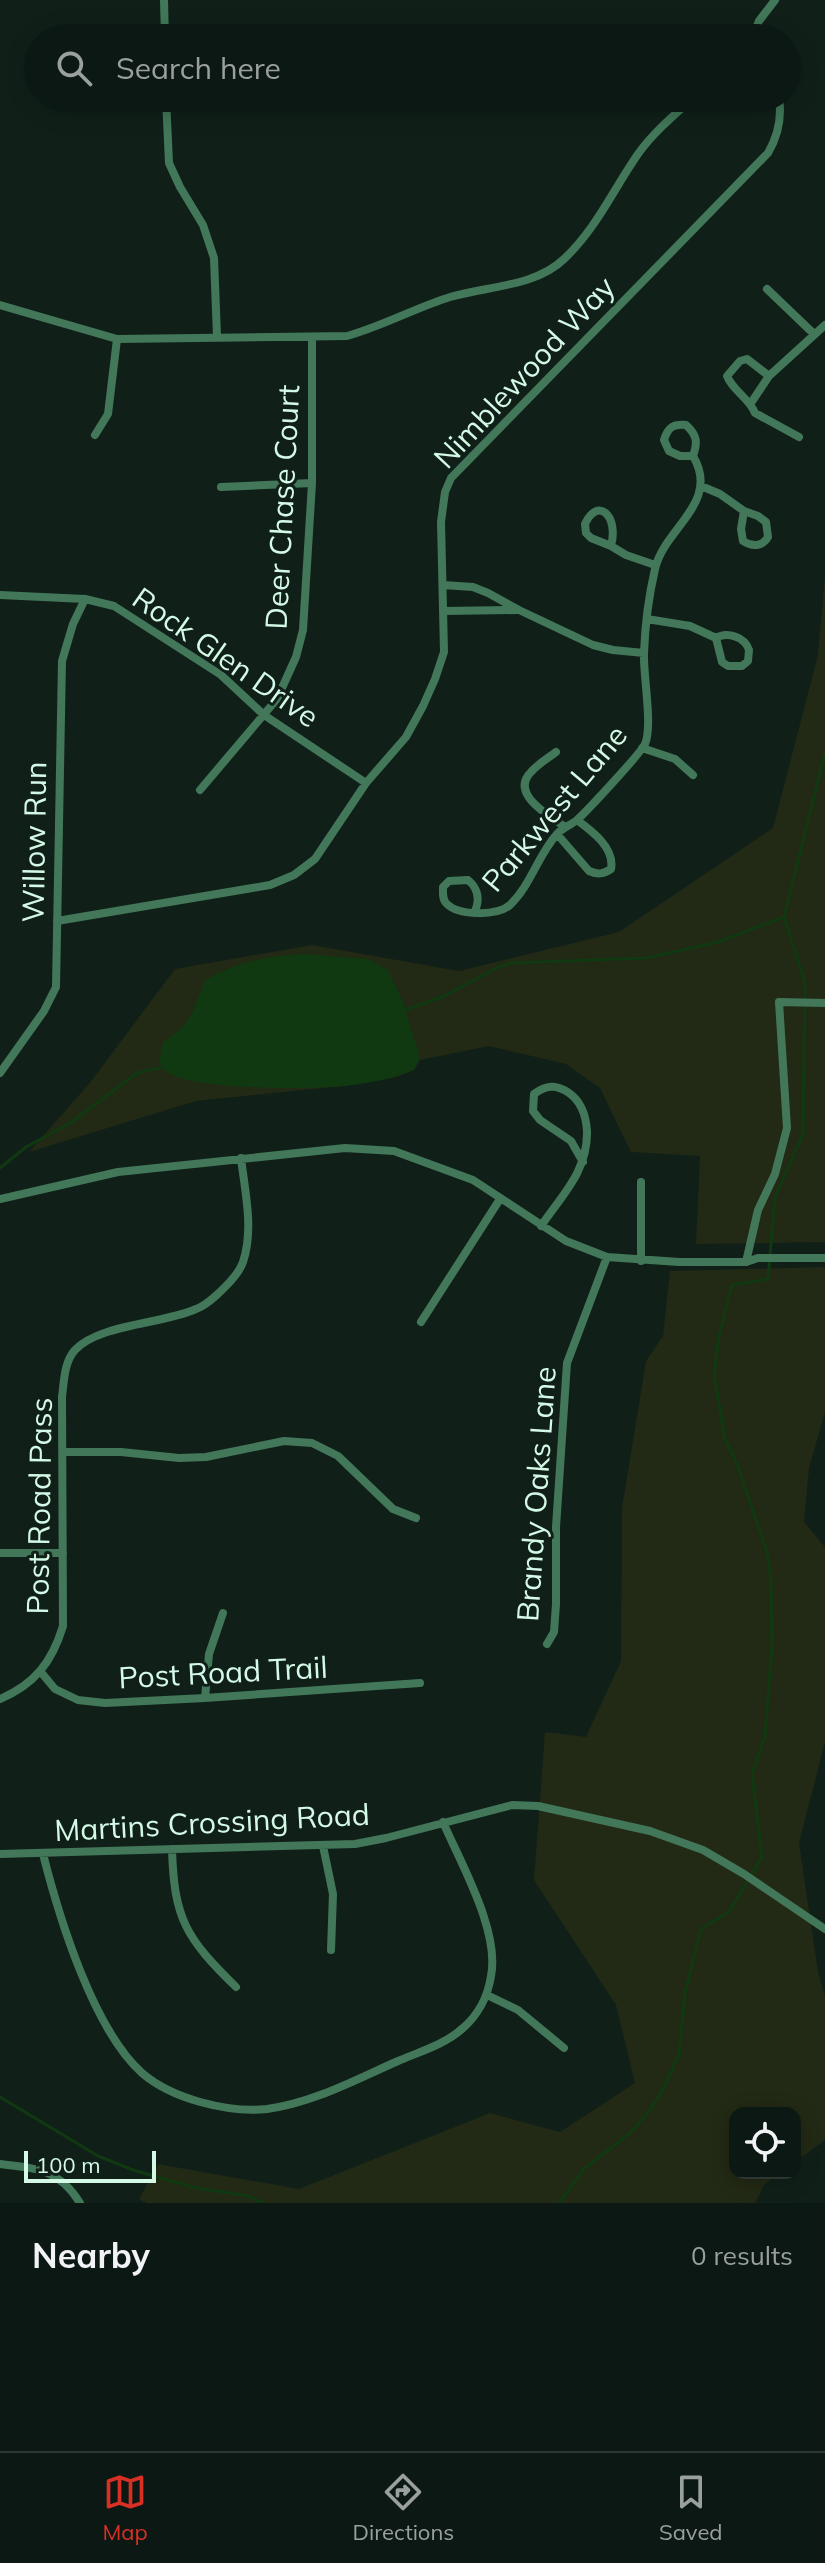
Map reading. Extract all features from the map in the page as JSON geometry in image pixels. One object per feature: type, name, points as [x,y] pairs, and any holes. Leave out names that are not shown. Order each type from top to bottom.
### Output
[{"type":"street","points":[[164,0],[165,24]]},
{"type":"street","points":[[758,24],[775,0]]},
{"type":"street","points":[[167,112],[169,163],[203,225],[214,258],[217,336]]},
{"type":"street","points":[[0,305],[117,339],[347,336],[373,329],[422,307],[516,282],[555,266],[584,238],[637,156],[654,134],[678,112]]},
{"type":"street","name":"Nimblewood Way","points":[[57,921],[226,894],[282,881],[315,859],[366,783],[406,737],[423,706],[444,652],[441,522],[445,492],[451,478],[768,153],[776,141],[779,112]]},
{"type":"street","points":[[767,289],[814,334]]},
{"type":"street","points":[[751,403],[769,376],[825,325]]},
{"type":"street","name":"Deer Chase Court","points":[[200,790],[264,715],[288,678],[303,630],[312,483],[312,337]]},
{"type":"street","points":[[95,435],[108,414],[117,339]]},
{"type":"street","points":[[769,376],[747,359],[740,361],[727,376],[730,384],[751,403],[755,413],[799,437]]},
{"type":"street","points":[[693,456],[680,456],[669,451],[664,440],[667,430],[676,424],[686,425],[695,434],[697,446],[693,456],[701,473],[701,486],[731,500],[744,511]]},
{"type":"street","points":[[221,487],[312,483]]},
{"type":"street","name":"Parkwest Lane","points":[[474,913],[478,897],[474,885],[468,880],[449,881],[443,887],[443,898],[457,909],[474,913],[492,913],[509,905],[557,834],[577,820],[645,746],[648,733],[644,653],[655,565],[690,511],[701,486]]},
{"type":"street","points":[[611,546],[612,519],[598,511],[591,514],[585,524],[586,533],[626,555],[655,565]]},
{"type":"street","points":[[443,585],[473,587],[593,645],[644,653]]},
{"type":"street","name":"Rock Glen Drive","points":[[0,595],[85,599],[114,606],[221,675],[264,715],[366,783]]},
{"type":"street","name":"Willow Run","points":[[0,1073],[44,1011],[56,987],[62,661],[73,624],[85,599]]},
{"type":"street","points":[[444,611],[519,610]]},
{"type":"street","points":[[647,619],[690,626],[716,638],[728,635],[743,640],[749,650],[748,661],[736,668],[722,662],[716,638]]},
{"type":"street","points":[[642,748],[675,759],[693,775]]},
{"type":"street","points":[[556,752],[529,773],[524,782],[525,792],[535,805],[565,827]]},
{"type":"street","points":[[557,834],[589,871],[597,874],[611,869],[610,852],[577,820]]},
{"type":"street","points":[[746,1262],[758,1210],[775,1174],[787,1128],[779,1002],[825,1003]]},
{"type":"street","points":[[541,1226],[572,1185],[583,1162],[587,1146],[586,1117],[578,1102],[560,1088],[551,1085],[542,1088],[534,1094],[533,1111],[540,1120],[571,1141],[583,1162]]},
{"type":"street","points":[[0,1199],[118,1172],[345,1148],[394,1151],[473,1180],[566,1241],[607,1257],[641,1261],[746,1262],[758,1258],[825,1258]]},
{"type":"street","name":"Post Road Pass","points":[[0,1699],[16,1692],[40,1671],[55,1650],[63,1626],[62,1397],[65,1369],[74,1351],[93,1338],[198,1309],[217,1296],[242,1264],[248,1239],[241,1158]]},
{"type":"street","points":[[641,1182],[641,1261]]},
{"type":"street","points":[[421,1322],[500,1199]]},
{"type":"street","name":"Brandy Oaks Lane","points":[[547,1644],[554,1632],[556,1604],[556,1527],[567,1363],[607,1257]]},
{"type":"street","points":[[63,1452],[121,1452],[179,1458],[206,1457],[284,1441],[312,1443],[338,1456],[393,1509],[416,1518]]},
{"type":"street","points":[[0,1553],[63,1553]]},
{"type":"street","points":[[205,1698],[209,1654],[223,1613]]},
{"type":"street","name":"Post Road Trail","points":[[40,1671],[55,1689],[78,1700],[105,1703],[420,1683]]},
{"type":"street","name":"Martins Crossing Road","points":[[0,1854],[323,1846],[386,1838],[512,1805],[538,1806],[650,1831],[703,1850],[825,1929]]},
{"type":"street","points":[[43,1854],[56,1904],[96,2006],[119,2047],[143,2074],[172,2093],[214,2106],[265,2109],[297,2102],[437,2044],[462,2029],[487,1995],[493,1954],[488,1927],[443,1822]]},
{"type":"street","points":[[323,1846],[333,1894],[331,1950]]},
{"type":"street","points":[[172,1849],[177,1908],[199,1950],[236,1987]]},
{"type":"street","points":[[487,1995],[518,2010],[564,2048]]},
{"type":"street","points":[[0,2164],[55,2175],[71,2188],[80,2203]]},
{"type":"shaded area","points":[[825,577],[825,1242],[696,1244],[700,1156],[631,1152],[600,1088],[566,1064],[489,1046],[420,1060],[414,1070],[396,1077],[352,1085],[196,1101],[29,1152],[89,1084],[175,969],[312,945],[459,971],[619,932],[773,828],[818,655]]},
{"type":"shaded area","points":[[305,954],[368,959],[388,970],[403,1002],[418,1051],[419,1060],[414,1070],[353,1085],[314,1088],[202,1083],[165,1071],[159,1062],[163,1042],[186,1022],[205,980],[254,961]]},
{"type":"shaded area","points":[[825,1267],[825,1412],[809,1468],[804,1522],[825,1547],[825,1742],[799,1843],[818,1972],[825,1996],[825,2140],[801,2158],[801,2107],[729,2107],[729,2179],[772,2179],[764,2185],[755,2203],[147,2203],[139,2199],[158,2164],[299,2189],[490,2113],[560,2132],[635,2083],[616,2005],[534,1880],[545,1732],[586,1737],[621,1661],[622,1508],[646,1361],[663,1336],[670,1271]]},
{"type":"waterway","points":[[559,2203],[584,2169],[630,2133],[662,2091],[679,2055],[685,1993],[701,1929],[729,1912],[762,1857],[752,1774],[765,1737],[772,1646],[771,1580],[767,1552],[737,1464],[725,1439],[714,1375],[719,1336],[732,1285],[768,1279],[775,1197],[803,1134],[805,983],[784,917],[825,753]]},
{"type":"waterway","points":[[405,1010],[442,997],[511,963],[646,958],[718,942],[784,917]]},
{"type":"waterway","points":[[0,1168],[26,1147],[72,1122],[137,1073],[163,1067]]},
{"type":"waterway","points":[[0,2097],[98,2156],[133,2170],[196,2188],[248,2196],[263,2203]]}]
